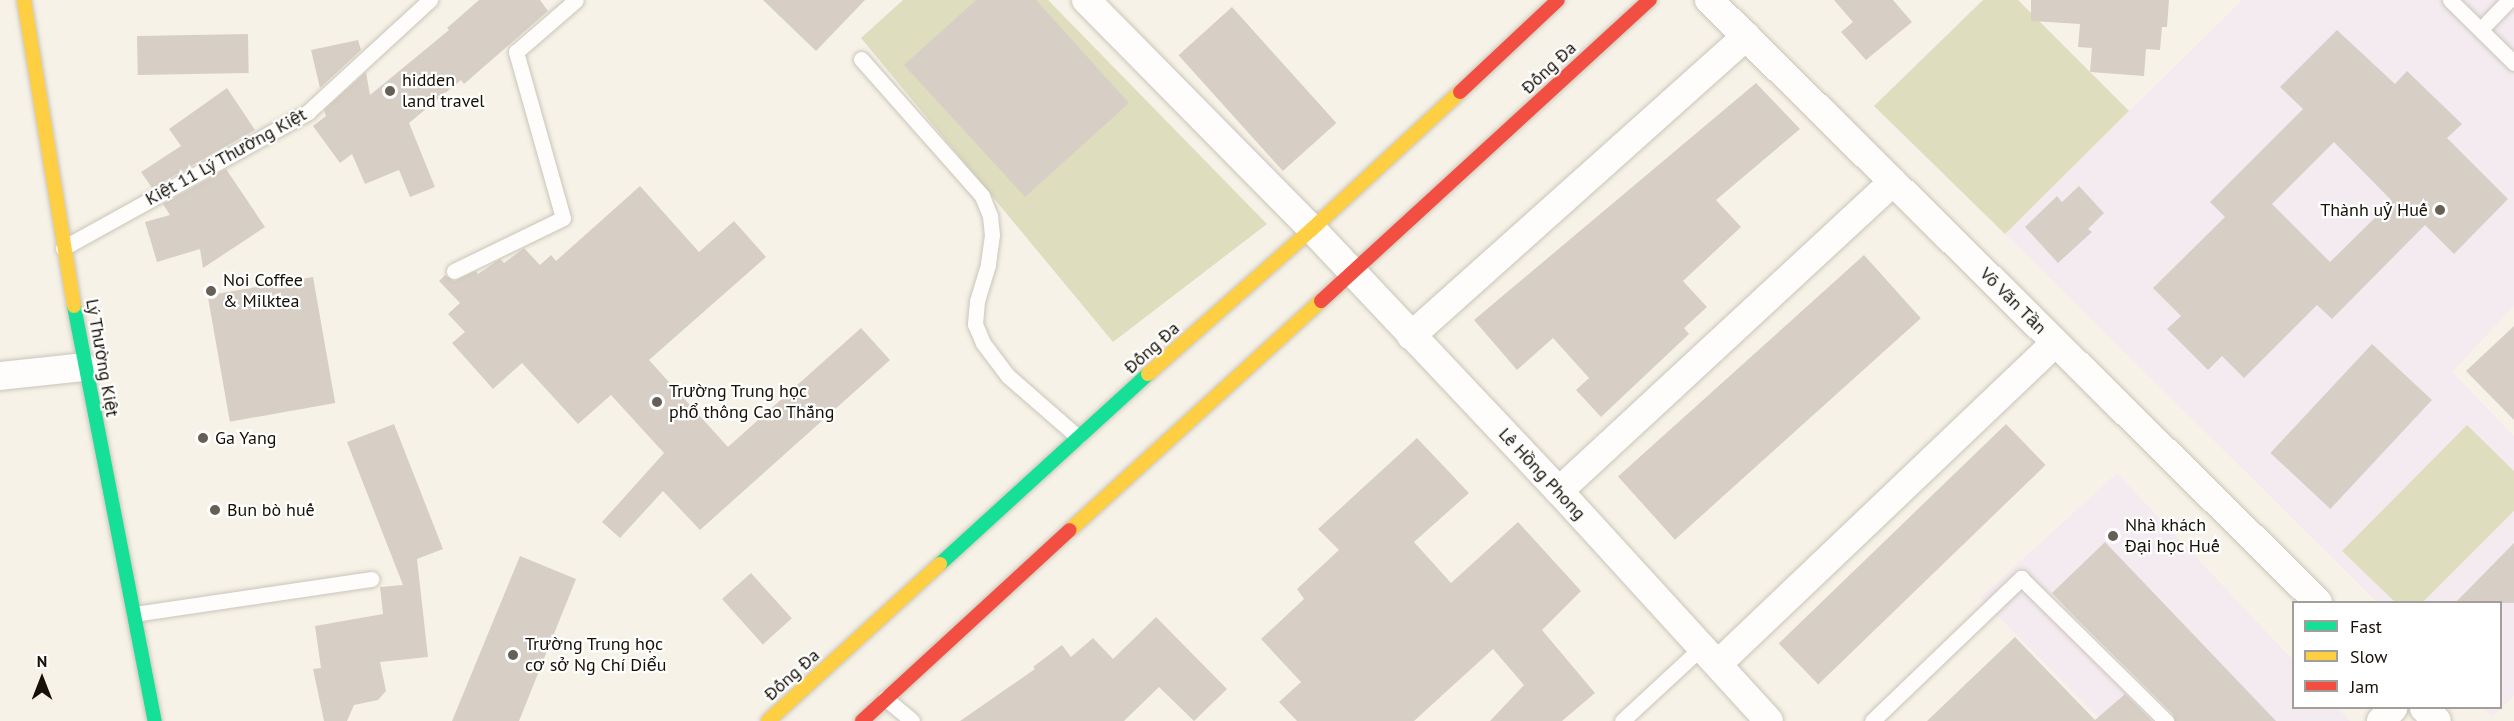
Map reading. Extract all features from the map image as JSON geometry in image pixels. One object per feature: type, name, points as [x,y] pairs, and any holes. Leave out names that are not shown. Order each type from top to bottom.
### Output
[{"type":"street","name":"Lý Thường Kiệt","points":[[24,0],[84,367],[155,721]]},
{"type":"street","name":"Lê Hồng Phong","points":[[1086,0],[1312,229],[1559,491],[1769,721]]},
{"type":"street","name":"Đống Đa","points":[[768,721],[1078,437],[1312,229],[1558,0]]},
{"type":"street","name":"Đống Đa","points":[[862,721],[1650,0]]},
{"type":"street","name":"Võ Văn Tần","points":[[1709,0],[2316,601]]},
{"type":"street","points":[[1411,336],[1746,36]]},
{"type":"street","points":[[1559,491],[1893,182]]},
{"type":"street","points":[[1710,656],[2055,343]]},
{"type":"street","points":[[0,376],[84,367]]},
{"type":"street","points":[[2381,721],[2392,709]]},
{"type":"street","points":[[2425,709],[2437,721]]},
{"type":"lane","name":"Kiệt 11 Lý Thường Kiệt","points":[[63,248],[308,112],[417,5],[430,0]]},
{"type":"lane","points":[[454,271],[563,218],[516,52],[576,0]]},
{"type":"lane","points":[[2450,0],[2514,63]]},
{"type":"lane","points":[[2481,29],[2510,0]]},
{"type":"lane","points":[[861,59],[982,196],[990,216],[992,235],[977,301],[975,324],[983,343],[1008,376],[1078,437]]},
{"type":"lane","points":[[1872,721],[2022,578],[2166,721]]},
{"type":"lane","points":[[134,614],[371,579]]},
{"type":"lane","points":[[1622,721],[1710,656]]},
{"type":"lane","points":[[885,698],[912,721]]},
{"type":"shaded area","points":[[2242,0],[2514,0],[2514,306],[2452,372],[2514,436],[2514,696],[2502,707],[2502,601],[2376,601],[2005,234]]},
{"type":"shaded area","name":"Nhà khách Đại học Huế","points":[[2117,473],[2292,659],[2292,709],[2339,709],[2350,721],[2102,721],[1980,598]]},
{"type":"shaded area","points":[[2484,709],[2500,709],[2492,717]]},
{"type":"green space","points":[[903,0],[1048,0],[1267,224],[1113,342],[861,38]]},
{"type":"green space","points":[[1983,0],[2018,0],[2129,111],[2005,234],[1874,106]]},
{"type":"green space","points":[[2467,425],[2514,471],[2514,511],[2424,601],[2394,601],[2342,551]]},
{"type":"building","points":[[479,0],[540,0],[548,11],[464,84],[461,80],[409,123],[435,187],[410,197],[399,170],[365,184],[352,154],[340,163],[313,126],[326,116],[324,110],[366,72],[370,95],[449,30],[447,28]]},
{"type":"building","points":[[763,0],[865,0],[816,51]]},
{"type":"building","points":[[976,0],[1036,0],[1129,103],[1025,197],[904,65]]},
{"type":"building","points":[[1834,0],[1893,0],[1912,22],[1866,60],[1841,32],[1853,22]]},
{"type":"building","points":[[2031,0],[2169,0],[2167,27],[2162,27],[2160,50],[2146,49],[2144,76],[2090,72],[2092,48],[2078,47],[2080,24],[2031,21]]},
{"type":"building","points":[[1232,7],[1336,123],[1283,171],[1178,55]]},
{"type":"building","name":"Thành uỷ Huế","points":[[2337,30],[2395,84],[2407,71],[2462,124],[2447,138],[2508,199],[2454,254],[2425,225],[2332,319],[2317,305],[2244,378],[2222,356],[2208,370],[2167,329],[2181,316],[2153,288],[2225,217],[2210,202],[2303,109],[2280,87]],"holes":[[[2334,142],[2392,201],[2330,262],[2272,204]]]},
{"type":"building","points":[[248,34],[249,73],[138,75],[137,36]]},
{"type":"building","points":[[358,40],[361,50],[320,88],[311,50]]},
{"type":"building","points":[[1756,83],[1800,129],[1716,200],[1741,227],[1683,281],[1707,307],[1684,328],[1689,334],[1601,417],[1576,390],[1589,378],[1553,338],[1517,370],[1474,320]]},
{"type":"building","points":[[227,88],[255,130],[152,188],[141,172],[181,146],[169,129]]},
{"type":"building","points":[[226,169],[265,227],[203,268],[200,249],[157,262],[145,222],[170,215],[163,204]]},
{"type":"building","points":[[640,186],[699,252],[734,221],[766,257],[649,360],[728,447],[861,328],[890,360],[700,530],[663,491],[620,538],[602,522],[664,453],[611,395],[578,424],[522,363],[493,389],[452,343],[465,332],[448,314],[460,303],[439,281],[445,275],[454,281],[476,271],[478,274],[500,259],[504,263],[524,248],[540,265],[551,255],[556,261]]},
{"type":"building","points":[[2079,186],[2104,213],[2088,229],[2092,232],[2058,263],[2025,227],[2057,196],[2062,202]]},
{"type":"building","points":[[1864,255],[1921,318],[1675,540],[1618,476]]},
{"type":"building","points":[[313,277],[335,403],[230,422],[208,296]]},
{"type":"building","points":[[2514,326],[2514,420],[2466,371]]},
{"type":"building","points":[[2372,344],[2432,400],[2330,509],[2270,453]]},
{"type":"building","points":[[394,424],[443,549],[417,559],[428,657],[380,662],[386,691],[378,700],[354,705],[347,721],[324,721],[313,669],[321,668],[315,626],[383,614],[380,587],[403,585],[347,442]]},
{"type":"building","points":[[2006,424],[2046,465],[1818,685],[1779,644]]},
{"type":"building","points":[[1417,438],[1469,493],[1414,542],[1451,583],[1518,522],[1581,591],[1542,630],[1595,693],[1562,721],[1490,721],[1524,685],[1493,649],[1414,721],[1297,721],[1279,702],[1301,682],[1261,639],[1304,599],[1297,589],[1339,550],[1318,529]]},
{"type":"building","points":[[2105,542],[2276,721],[2175,721],[2173,714],[2052,593]]},
{"type":"building","points":[[2514,543],[2514,603],[2457,601]]},
{"type":"building","name":"Trường Trung học cơ sở Ng Chí Diểu","points":[[520,556],[576,579],[519,721],[452,721]]},
{"type":"building","points":[[751,573],[792,618],[763,644],[722,599]]},
{"type":"building","points":[[1156,617],[1227,689],[1194,721],[1159,687],[1124,721],[960,721],[1035,669],[1033,667],[1062,645],[1071,657],[1093,638],[1113,659]]},
{"type":"building","points":[[2015,637],[2095,720],[2125,694],[2152,721],[1927,721]]},
{"type":"traffic: fast","points":[[74,306],[155,721]]},
{"type":"traffic: fast","points":[[940,564],[1148,374]]},
{"type":"traffic: slow","points":[[24,0],[74,306]]},
{"type":"traffic: slow","points":[[1148,374],[1312,229],[1460,92]]},
{"type":"traffic: slow","points":[[1070,530],[1321,301]]},
{"type":"traffic: slow","points":[[768,721],[940,564]]},
{"type":"traffic: jam","points":[[1460,92],[1558,0]]},
{"type":"traffic: jam","points":[[1321,301],[1650,0]]},
{"type":"traffic: jam","points":[[862,721],[1070,530]]},
{"type":"place","name":"hidden land travel","points":[[390,91]]},
{"type":"place","name":"Thành uỷ Huế","points":[[2440,210]]},
{"type":"place","name":"Noi Coffee & Milktea","points":[[211,291]]},
{"type":"place","name":"Trường Trung học phổ thông Cao Thắng","points":[[657,402]]},
{"type":"place","name":"Ga Yang","points":[[203,438]]},
{"type":"place","name":"Bun bò huế","points":[[215,510]]},
{"type":"place","name":"Nhà khách Đại học Huế","points":[[2113,536]]},
{"type":"place","name":"Trường Trung học cơ sở Ng Chí Diểu","points":[[513,655]]}]
